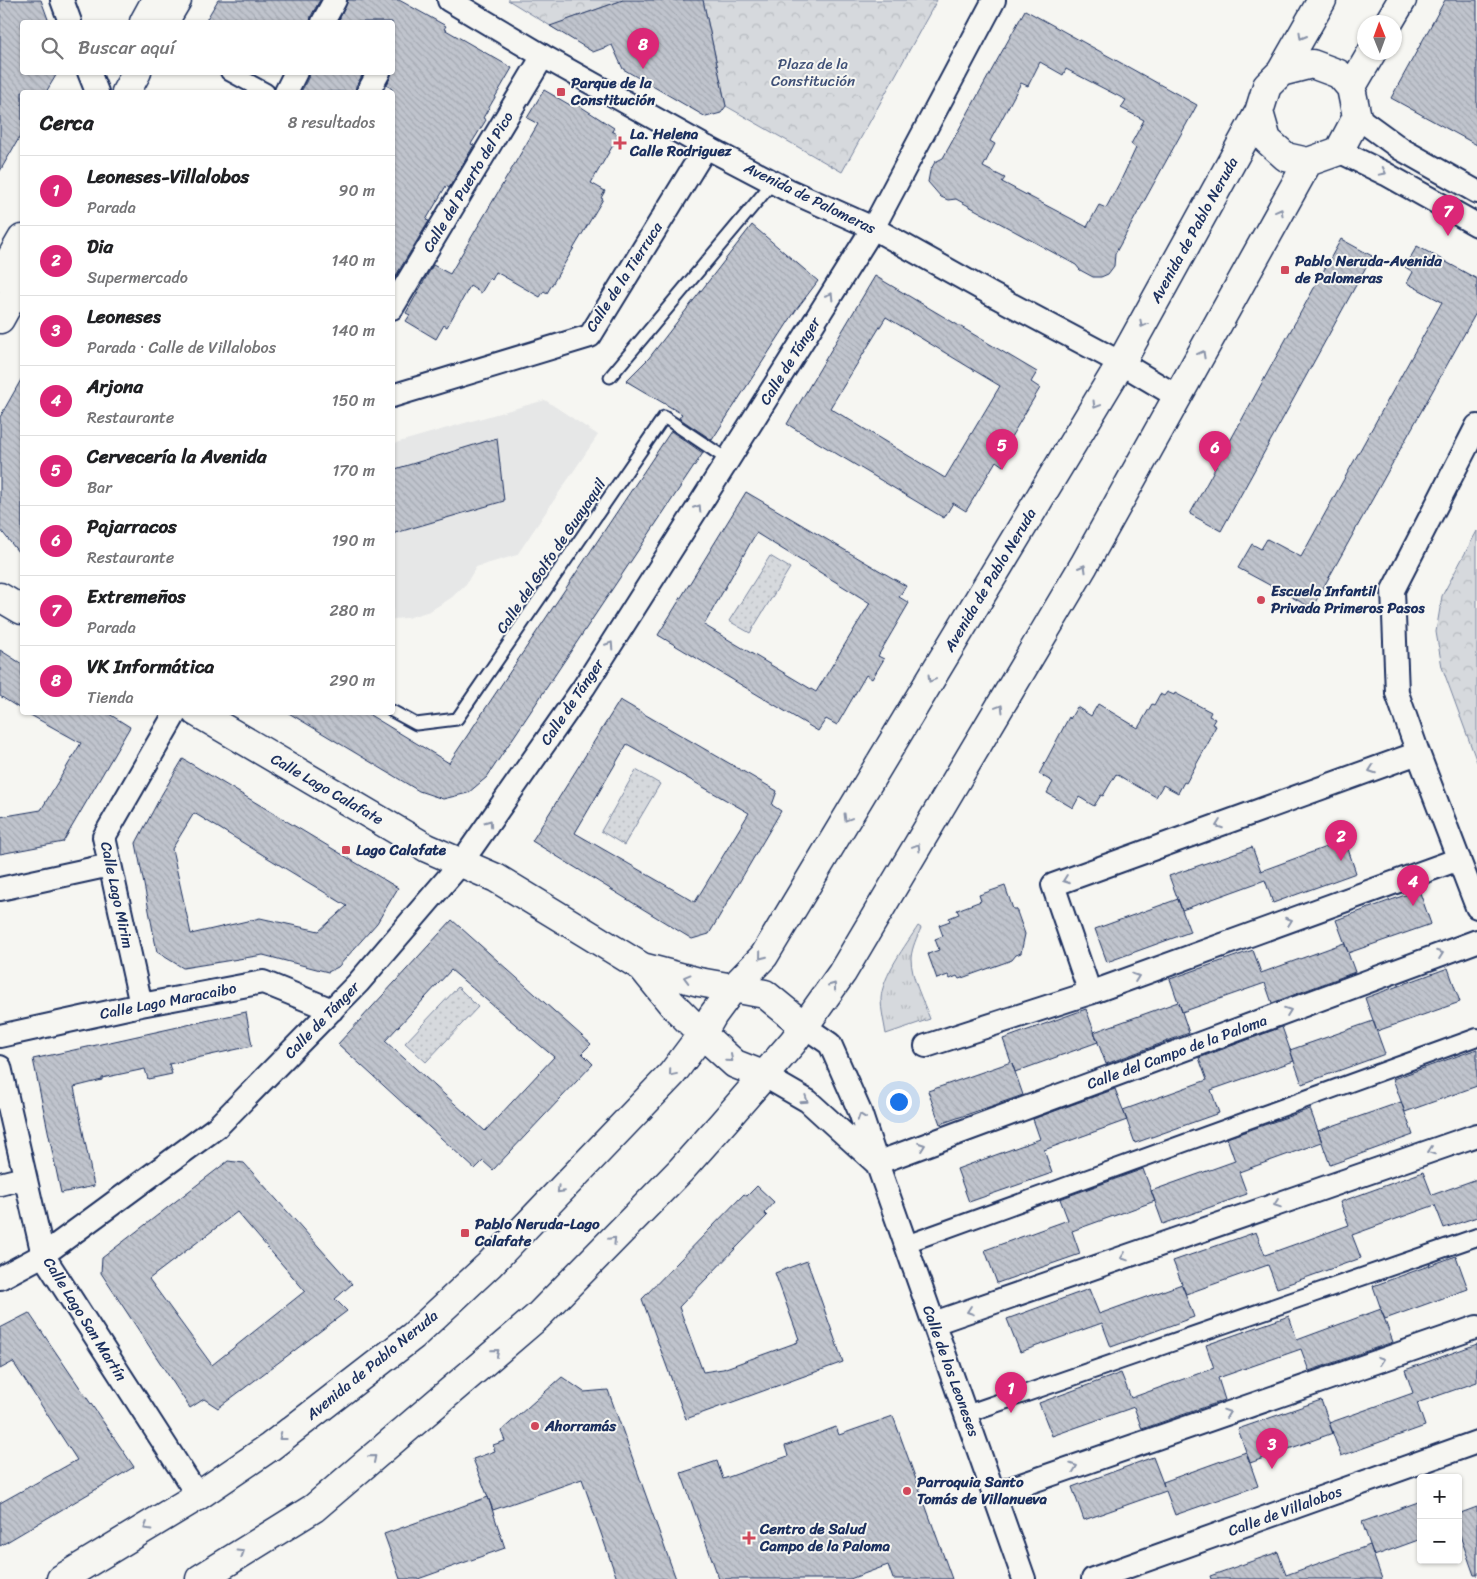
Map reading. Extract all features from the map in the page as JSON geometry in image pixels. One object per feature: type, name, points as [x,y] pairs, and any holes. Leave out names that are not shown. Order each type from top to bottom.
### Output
[{"type":"main road","points":[[145,20],[156,0]]},
{"type":"main road","points":[[165,20],[177,0]]},
{"type":"main road","points":[[1281,72],[1312,64],[1339,74],[1351,88],[1357,116],[1339,151],[1308,162],[1286,157],[1268,140],[1259,112],[1266,86],[1281,72],[1322,0]]},
{"type":"main road","points":[[1393,15],[1402,0]]},
{"type":"main road","points":[[1351,88],[1367,60]]},
{"type":"main road","points":[[107,90],[114,75]]},
{"type":"main road","points":[[127,90],[135,75]]},
{"type":"main road","name":"Avenida de Pablo Neruda","points":[[60,1579],[198,1496],[270,1447],[413,1336],[496,1258],[672,1074],[733,988],[764,956],[1121,363],[1259,112]]},
{"type":"main road","points":[[200,1579],[314,1508],[538,1317],[681,1170],[793,1042],[863,939],[1084,565],[1308,162]]},
{"type":"main road","points":[[0,319],[14,267]]},
{"type":"main road","points":[[0,597],[20,609]]},
{"type":"main road","name":"Calle Lago Calafate","points":[[201,715],[427,848],[496,878],[642,967],[699,982],[733,988]]},
{"type":"main road","name":"Calle Lago Calafate","points":[[642,967],[672,1004],[702,1034]]},
{"type":"main road","points":[[733,988],[765,994],[804,1026]]},
{"type":"main road","points":[[702,1034],[735,1064],[763,1076]]},
{"type":"street","points":[[62,0],[69,20]]},
{"type":"street","points":[[324,20],[335,0]]},
{"type":"street","name":"Avenida de Palomeras","points":[[449,0],[706,147],[773,182],[873,228],[1121,363],[1178,397]]},
{"type":"street","name":"Calle de Tánger","points":[[0,1278],[43,1255],[217,1127],[358,983],[461,863],[584,687],[873,228],[994,0]]},
{"type":"street","name":"Calle del Puerto del Pico","points":[[396,296],[544,56]]},
{"type":"street","points":[[91,75],[96,90]]},
{"type":"street","points":[[235,75],[262,90]]},
{"type":"street","points":[[287,90],[294,75]]},
{"type":"street","points":[[369,90],[377,75]]},
{"type":"street","points":[[1357,116],[1401,149],[1477,192]]},
{"type":"street","name":"Calle de la Tierruca","points":[[395,395],[590,336],[706,147]]},
{"type":"street","points":[[1339,151],[1386,174],[1477,225]]},
{"type":"street","points":[[1477,426],[1393,590],[1397,693],[1477,907]]},
{"type":"street","name":"Calle Lago Mirim","points":[[141,1005],[104,837],[174,715]]},
{"type":"street","points":[[1090,993],[1053,885],[1418,753]]},
{"type":"street","points":[[926,1046],[1090,993],[1459,859]]},
{"type":"street","points":[[0,889],[110,866]]},
{"type":"street","name":"Calle del Campo de la Paloma","points":[[876,1163],[1477,941]]},
{"type":"street","name":"Calle Lago Maracaibo","points":[[0,1036],[141,1005],[263,982],[332,1010]]},
{"type":"street","name":"Calle de los Leoneses","points":[[804,1026],[830,1044],[860,1112],[876,1163],[1024,1579]]},
{"type":"street","points":[[906,1244],[1477,1037]]},
{"type":"street","name":"Calle Lago San Martín","points":[[0,1067],[43,1255],[198,1496]]},
{"type":"street","name":"Calle de los Leoneses","points":[[763,1076],[808,1101],[876,1163]]},
{"type":"street","points":[[934,1323],[1477,1135]]},
{"type":"street","points":[[0,1184],[24,1178]]},
{"type":"street","points":[[966,1414],[1477,1237]]},
{"type":"street","points":[[995,1494],[1477,1327]]},
{"type":"street","name":"Calle de Villalobos","points":[[1093,1579],[1477,1442]]},
{"type":"lane","points":[[610,377],[773,182]]},
{"type":"lane","name":"Calle del Golfo de Guayaquil","points":[[395,713],[416,724],[457,719],[664,418],[728,460]]},
{"type":"shaded area","points":[[545,400],[598,435],[517,555],[476,567],[466,584],[451,598],[430,611],[407,618],[395,619],[395,443]]},
{"type":"green space","points":[[508,0],[623,0],[562,22],[557,30]]},
{"type":"green space","name":"Plaza de la Constitución","points":[[703,0],[937,0],[842,172],[726,106]]},
{"type":"green space","points":[[1477,531],[1477,762],[1442,667],[1436,632],[1442,596]]},
{"type":"green space","points":[[770,556],[790,568],[750,633],[729,621]]},
{"type":"green space","points":[[636,770],[660,784],[624,845],[601,831]]},
{"type":"green space","points":[[918,926],[921,928],[912,950],[912,966],[915,981],[930,1019],[886,1034],[881,1003],[882,990],[895,961]]},
{"type":"green space","points":[[458,987],[478,1007],[426,1062],[405,1043]]},
{"type":"building","points":[[0,0],[41,0],[48,20],[20,20],[20,75],[56,75],[47,90],[20,90],[20,136],[0,171]]},
{"type":"building","points":[[218,0],[320,0],[310,20],[206,20]]},
{"type":"building","points":[[348,0],[399,0],[446,26],[444,29],[512,68],[483,118],[486,120],[471,144],[474,145],[449,188],[446,186],[426,220],[429,221],[395,277],[395,90],[392,90],[387,85],[391,75],[395,75],[395,20],[339,20]]},
{"type":"building","points":[[623,0],[703,0],[726,106],[721,113],[706,117],[623,69],[612,45],[593,52],[550,26]]},
{"type":"building","points":[[1445,0],[1477,0],[1477,145],[1391,98]]},
{"type":"building","points":[[1025,10],[1197,105],[1115,254],[1114,266],[1108,274],[1101,277],[1093,277],[1080,270],[1076,265],[956,199],[948,200],[941,197],[928,182],[930,171],[935,162],[943,158]],"holes":[[[1040,62],[1063,75],[1066,69],[1126,100],[1121,108],[1144,120],[1131,144],[1136,148],[1121,180],[1106,208],[1099,205],[1087,227],[1002,182],[1005,178],[983,167],[995,144],[990,141],[1021,83],[1028,86]]]},
{"type":"building","points":[[310,75],[362,75],[355,90],[302,90]]},
{"type":"building","points":[[544,90],[570,105],[572,101],[614,128],[612,131],[619,135],[591,183],[605,191],[601,198],[603,199],[547,293],[544,291],[540,297],[496,272],[481,293],[470,286],[447,327],[444,325],[436,339],[406,321],[410,315],[406,313],[433,265],[450,274],[538,124],[527,118]]},
{"type":"building","points":[[752,225],[818,281],[796,310],[712,440],[679,418],[682,414],[626,381],[649,358]]},
{"type":"building","points":[[1341,239],[1372,256],[1221,531],[1190,514]]},
{"type":"building","points":[[1417,246],[1477,279],[1477,311],[1312,608],[1238,568],[1252,544],[1261,549],[1267,539],[1301,557],[1442,302],[1407,283],[1413,272],[1405,267]]},
{"type":"building","points":[[875,276],[1037,372],[1031,382],[1040,388],[1008,442],[1014,447],[1003,466],[996,461],[966,511],[953,503],[944,518],[787,424]],"holes":[[[886,317],[1000,386],[945,478],[830,408]]]},
{"type":"building","points":[[20,382],[20,554],[0,529],[0,417]]},
{"type":"building","points":[[671,431],[703,453],[487,777],[468,793],[443,799],[419,791],[292,715],[370,715],[449,763]]},
{"type":"building","points":[[497,438],[504,501],[395,533],[395,469]]},
{"type":"building","points":[[746,492],[906,586],[899,597],[909,603],[878,656],[884,659],[872,679],[866,675],[837,725],[826,719],[818,731],[658,635]],"holes":[[[756,533],[870,603],[816,692],[704,625]]]},
{"type":"building","points":[[0,650],[20,663],[20,709],[0,696]]},
{"type":"building","points":[[1167,692],[1174,695],[1175,693],[1211,712],[1209,716],[1215,719],[1212,724],[1216,726],[1186,783],[1184,782],[1178,793],[1163,785],[1156,797],[1116,774],[1103,796],[1101,795],[1094,806],[1079,797],[1073,808],[1047,793],[1053,782],[1039,774],[1069,717],[1070,719],[1077,707],[1091,716],[1098,704],[1138,728],[1160,694],[1164,696]]},
{"type":"building","points":[[620,700],[777,791],[772,805],[781,811],[709,934],[692,939],[532,841]],"holes":[[[627,744],[749,813],[695,902],[575,833]]]},
{"type":"building","points":[[30,715],[111,715],[130,727],[63,842],[0,854],[0,817],[41,810],[81,743]]},
{"type":"building","points":[[183,759],[398,888],[377,923],[338,967],[328,972],[263,955],[183,968],[157,952],[136,843]],"holes":[[[194,813],[347,906],[319,931],[260,918],[191,934],[172,849]]]},
{"type":"building","points":[[1345,840],[1356,873],[1273,903],[1265,880],[1182,910],[1169,876],[1252,847],[1261,871]]},
{"type":"building","points":[[1005,886],[1025,934],[1021,953],[1012,960],[959,979],[957,976],[950,979],[948,975],[937,979],[928,954],[939,950],[935,939],[943,936],[939,925],[950,921],[949,918],[959,914],[957,910],[981,901],[979,895]]},
{"type":"building","points":[[1419,890],[1431,924],[1348,953],[1355,972],[1272,1003],[1265,983],[1182,1012],[1189,1033],[1106,1064],[1094,1032],[1178,1002],[1170,979],[1253,950],[1261,973],[1344,943],[1348,952],[1336,920]]},
{"type":"building","points":[[1178,899],[1190,932],[1107,962],[1095,929]]},
{"type":"building","points":[[452,920],[591,1044],[582,1053],[593,1064],[493,1170],[483,1161],[475,1169],[338,1044]],"holes":[[[451,970],[554,1057],[485,1131],[385,1041]]]},
{"type":"building","points":[[1448,968],[1460,1002],[1377,1031],[1365,998]]},
{"type":"building","points":[[1086,1009],[1098,1042],[1015,1072],[1023,1095],[940,1124],[928,1091],[1011,1062],[1003,1039]]},
{"type":"building","points":[[246,1012],[252,1046],[169,1064],[172,1074],[148,1079],[145,1069],[102,1078],[102,1080],[74,1087],[94,1186],[61,1193],[33,1059]]},
{"type":"building","points":[[1373,1021],[1385,1054],[1302,1084],[1290,1050]]},
{"type":"building","points":[[1282,1027],[1294,1061],[1211,1090],[1219,1113],[1135,1143],[1123,1110],[1207,1080],[1199,1058]]},
{"type":"building","points":[[1477,1049],[1477,1086],[1405,1112],[1393,1079]]},
{"type":"building","points":[[1115,1089],[1127,1120],[1044,1150],[1052,1173],[969,1202],[957,1169],[1040,1139],[1033,1119]]},
{"type":"building","points":[[1401,1102],[1413,1135],[1330,1165],[1318,1131]]},
{"type":"building","points":[[1310,1109],[1322,1142],[1239,1172],[1247,1194],[1163,1224],[1151,1191],[1235,1161],[1227,1138]]},
{"type":"building","points":[[228,1161],[244,1163],[352,1284],[335,1299],[347,1311],[218,1408],[204,1399],[190,1408],[101,1273],[102,1258]],"holes":[[[237,1212],[305,1291],[212,1365],[149,1279]]]},
{"type":"building","points":[[1143,1169],[1155,1201],[1072,1231],[1080,1254],[997,1283],[985,1250],[1068,1220],[1060,1199]]},
{"type":"building","points":[[1423,1172],[1432,1195],[1477,1179],[1477,1217],[1444,1228],[1435,1205],[1352,1235],[1361,1258],[1277,1288],[1268,1265],[1186,1294],[1182,1285],[1194,1317],[1111,1347],[1102,1323],[1020,1352],[1007,1319],[1089,1289],[1099,1314],[1182,1284],[1173,1261],[1256,1232],[1265,1255],[1349,1225],[1340,1202]]},
{"type":"building","points":[[757,1186],[774,1202],[764,1213],[767,1216],[679,1307],[703,1372],[723,1369],[798,1342],[797,1340],[799,1339],[775,1273],[807,1261],[843,1362],[686,1419],[642,1299],[744,1194],[747,1196]]},
{"type":"building","points":[[1456,1256],[1468,1289],[1385,1319],[1381,1310],[1393,1342],[1309,1371],[1301,1349],[1218,1378],[1225,1400],[1142,1429],[1134,1407],[1052,1436],[1039,1403],[1121,1373],[1131,1398],[1214,1368],[1206,1345],[1289,1316],[1297,1340],[1381,1309],[1373,1286]]},
{"type":"building","points":[[29,1313],[134,1467],[0,1546],[0,1503],[77,1460],[13,1362],[0,1369],[0,1328]]},
{"type":"building","points":[[1477,1344],[1477,1382],[1417,1403],[1425,1426],[1341,1456],[1329,1423],[1413,1393],[1405,1370]]},
{"type":"building","points":[[562,1377],[584,1392],[608,1390],[676,1579],[617,1579],[582,1479],[493,1510],[473,1459],[495,1451],[493,1445],[505,1441],[501,1431]]},
{"type":"building","points":[[1321,1400],[1333,1433],[1250,1463],[1238,1429]]},
{"type":"building","points":[[893,1416],[952,1579],[893,1579],[888,1565],[850,1579],[719,1579],[681,1473],[717,1461],[723,1479],[788,1456],[785,1446],[836,1427],[839,1435]]},
{"type":"building","points":[[1246,1452],[1258,1486],[1175,1515],[1166,1491],[1084,1520],[1072,1487],[1153,1457],[1164,1486],[1163,1482]]},
{"type":"building","points":[[488,1497],[505,1548],[418,1579],[400,1579],[384,1534]]},
{"type":"building","points":[[1417,1502],[1417,1540],[1374,1556],[1362,1522]]},
{"type":"building","points":[[1477,1507],[1477,1575],[1474,1575],[1462,1541],[1462,1513]]},
{"type":"building","points":[[1370,1545],[1382,1579],[1211,1579],[1210,1576],[1278,1552],[1286,1575]]},
{"type":"place","name":"VK Informática","points":[[643,69]]},
{"type":"place","name":"Parque de la Constitución","points":[[561,92]]},
{"type":"place","name":"La. Helena Calle Rodriguez","points":[[620,143]]},
{"type":"place","name":"Extremeños","points":[[1448,236]]},
{"type":"place","name":"Pablo Neruda-Avenida de Palomeras","points":[[1285,270]]},
{"type":"place","name":"Cervecería la Avenida","points":[[1002,470]]},
{"type":"place","name":"Pajarracos","points":[[1215,472]]},
{"type":"place","name":"Escuela Infantil Privada Primeros Pasos","points":[[1261,600]]},
{"type":"place","name":"Lago Calafate","points":[[346,850]]},
{"type":"place","name":"Dia","points":[[1341,861]]},
{"type":"place","name":"Arjona","points":[[1413,906]]},
{"type":"place","name":"Pablo Neruda-Lago Calafate","points":[[465,1233]]},
{"type":"place","name":"Leoneses-Villalobos","points":[[1011,1413]]},
{"type":"place","name":"Ahorramás","points":[[535,1426]]},
{"type":"place","name":"Leoneses","points":[[1272,1469]]},
{"type":"place","name":"Parroquia Santo Tomás de Villanueva","points":[[907,1491]]},
{"type":"place","name":"Centro de Salud Campo de la Paloma","points":[[749,1538]]}]
